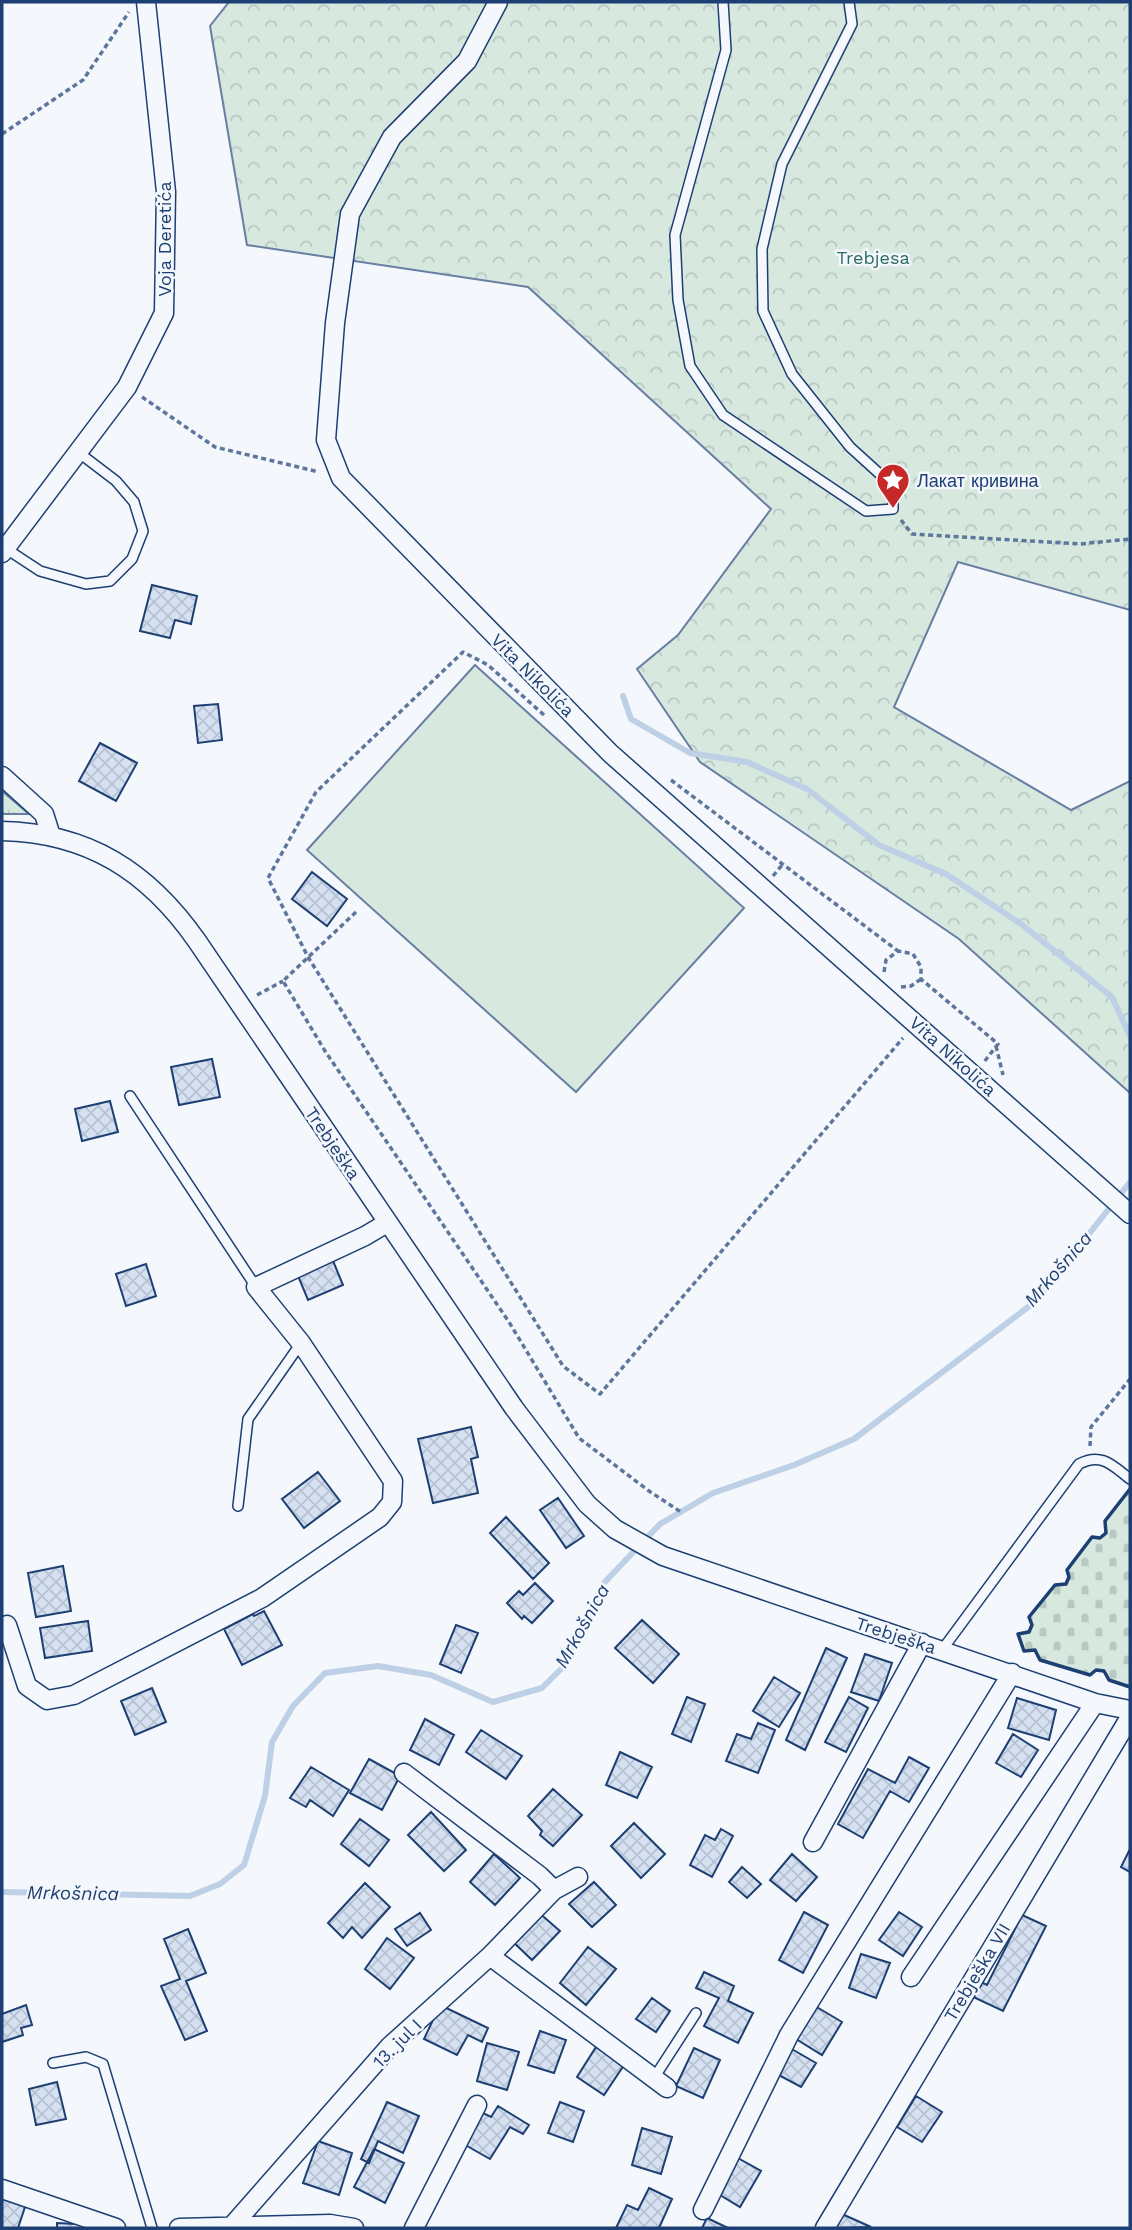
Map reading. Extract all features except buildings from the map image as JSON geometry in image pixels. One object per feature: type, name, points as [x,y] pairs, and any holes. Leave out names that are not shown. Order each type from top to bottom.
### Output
[{"type":"street","name":"Voja Deretića","points":[[4,550],[127,387],[164,313],[166,192],[146,2]]},
{"type":"street","name":"Vita Nikolića","points":[[498,2],[467,61],[392,137],[350,214],[335,323],[326,440],[341,478],[610,752],[1130,1214]]},
{"type":"street","points":[[2,776],[44,814],[51,836]]},
{"type":"street","name":"Trebješka","points":[[2,831],[51,836],[104,855],[133,872],[156,891],[181,919],[514,1408],[587,1504],[615,1529],[663,1556],[1095,1703],[1130,1710]]},
{"type":"street","points":[[7,1625],[27,1686],[47,1700],[74,1695],[262,1598],[380,1517],[392,1502],[393,1481],[301,1343],[256,1287],[387,1223]]},
{"type":"street","points":[[813,1842],[922,1643]]},
{"type":"street","points":[[703,2210],[789,2035],[1012,1673]]},
{"type":"street","points":[[911,1977],[1095,1703]]},
{"type":"street","name":"Trebješka VII","points":[[825,2228],[1130,1717]]},
{"type":"street","points":[[404,1773],[540,1876],[554,1890]]},
{"type":"street","name":"13. jul I","points":[[232,2226],[390,2046],[490,1956],[554,1890],[578,1877]]},
{"type":"street","points":[[490,1956],[660,2083]]},
{"type":"street","points":[[414,2228],[477,2105]]},
{"type":"street","points":[[2,2189],[116,2228]]},
{"type":"street","points":[[179,2228],[330,2224],[354,2228]]},
{"type":"lane","points":[[723,2],[726,50],[675,235],[678,300],[690,366],[723,415],[866,512],[894,509],[894,486],[850,447],[792,374],[763,311],[762,249],[782,164],[852,24],[849,2]]},
{"type":"lane","points":[[4,550],[40,571],[86,584],[110,581],[132,559],[143,531],[134,502],[116,481],[78,452]]},
{"type":"lane","points":[[130,1096],[256,1287]]},
{"type":"lane","points":[[238,1506],[248,1419],[301,1343]]},
{"type":"lane","points":[[942,1650],[1079,1464],[1090,1459],[1104,1460],[1130,1479]]},
{"type":"lane","points":[[660,2083],[696,2013]]},
{"type":"lane","points":[[53,2063],[86,2057],[103,2064],[152,2228]]},
{"type":"path","points":[[2,134],[83,80],[128,14],[133,2]]},
{"type":"path","points":[[127,387],[215,447],[341,478]]},
{"type":"path","points":[[900,518],[912,534],[1080,544],[1130,539]]},
{"type":"path","points":[[551,721],[488,665],[463,652],[316,792],[268,878],[308,957],[563,1366],[600,1394],[916,1023]]},
{"type":"path","points":[[665,775],[898,951],[913,954],[921,967],[921,979],[998,1044],[975,1075]]},
{"type":"path","points":[[239,1004],[283,981],[356,912]]},
{"type":"path","points":[[873,985],[884,974],[886,960],[898,951]]},
{"type":"path","points":[[899,987],[911,986],[921,979]]},
{"type":"path","points":[[283,981],[326,1051],[509,1322],[579,1438],[681,1512]]},
{"type":"path","points":[[1090,1459],[1091,1427],[1130,1379]]},
{"type":"green space","name":"Trebjesa","points":[[229,2],[1130,2],[1130,610],[958,562],[894,707],[1071,810],[1130,781],[1130,1093],[959,939],[700,762],[637,669],[678,635],[771,509],[528,287],[247,245],[210,26]]},
{"type":"green space","points":[[475,665],[744,908],[576,1092],[307,850]]},
{"type":"green space","points":[[2,791],[29,814],[2,814]]},
{"type":"green space","points":[[1130,1489],[1130,1687],[1109,1680],[1104,1671],[1096,1670],[1090,1675],[1040,1660],[1035,1650],[1024,1651],[1018,1634],[1029,1631],[1032,1625],[1029,1617],[1055,1585],[1066,1584],[1069,1577],[1067,1570],[1092,1537],[1100,1538],[1106,1533],[1105,1521]]},
{"type":"waterway","name":"Mrkošnica","points":[[623,696],[631,719],[690,753],[747,762],[807,789],[879,845],[946,874],[1021,924],[1112,997],[1130,1036]]},
{"type":"waterway","name":"Mrkošnica","points":[[2,1892],[190,1896],[220,1884],[244,1865],[265,1796],[272,1742],[293,1706],[325,1673],[378,1666],[431,1675],[493,1702],[542,1688],[563,1667],[603,1584],[660,1524],[713,1493],[794,1465],[854,1439],[1036,1301],[1130,1182]]},
{"type":"wall","points":[[1130,1489],[1105,1521],[1106,1533],[1100,1538],[1092,1537],[1067,1570],[1069,1577],[1066,1584],[1055,1585],[1029,1617],[1032,1625],[1029,1632],[1018,1634],[1024,1651],[1035,1650],[1040,1660],[1090,1675],[1096,1670],[1104,1671],[1109,1680],[1130,1687]]},
{"type":"place","name":"Лакат кривина","points":[[893,510]]}]
